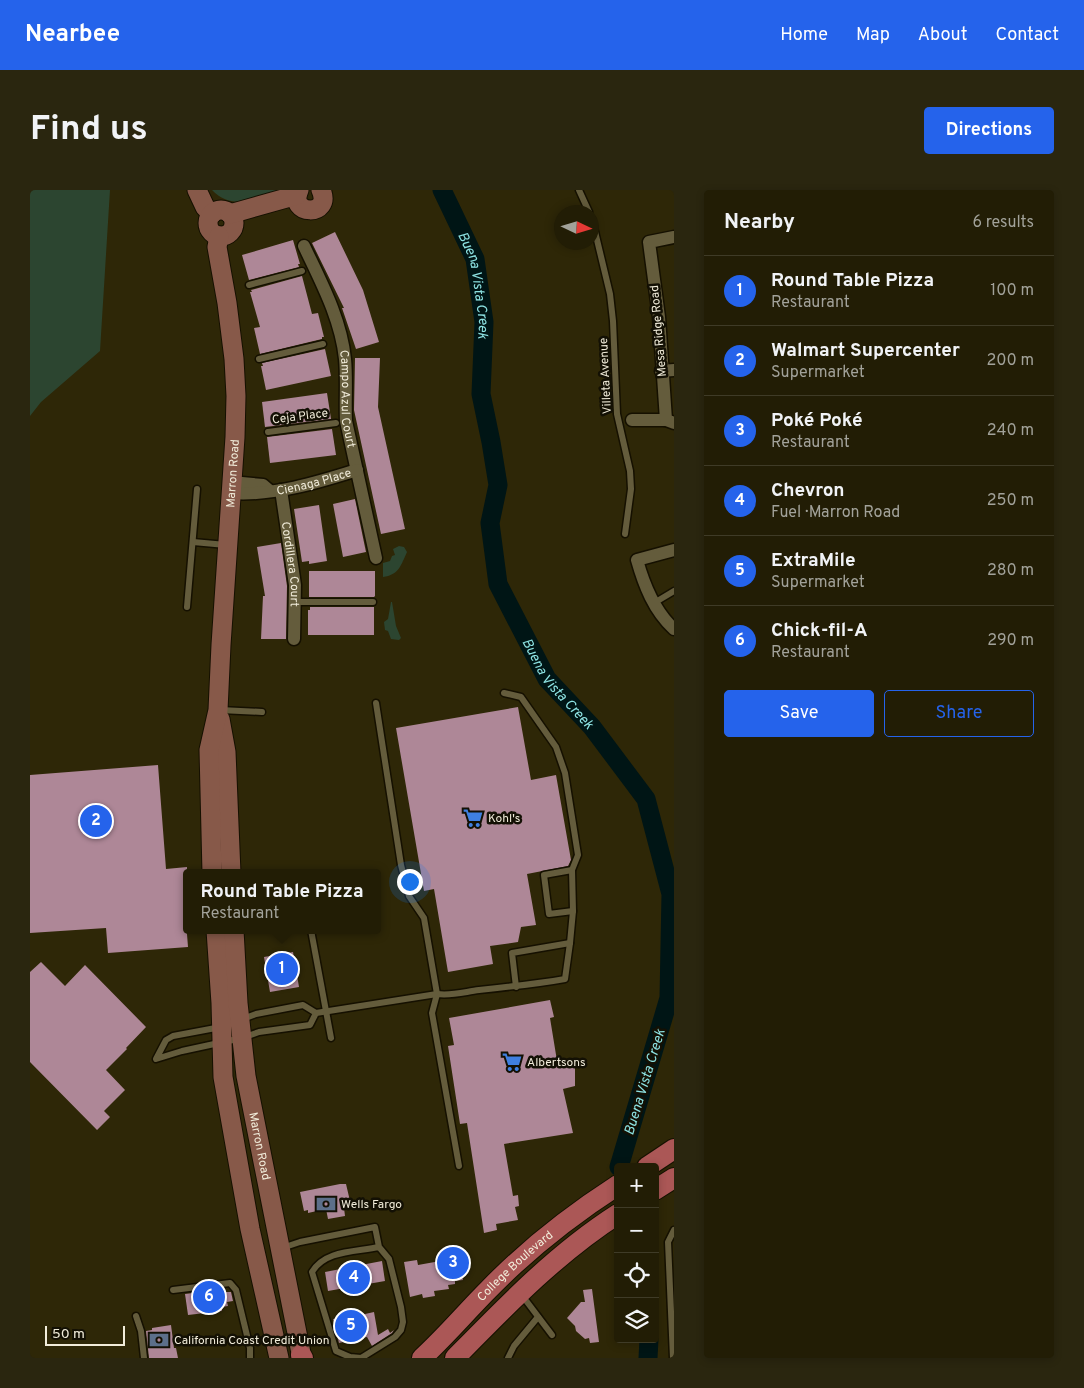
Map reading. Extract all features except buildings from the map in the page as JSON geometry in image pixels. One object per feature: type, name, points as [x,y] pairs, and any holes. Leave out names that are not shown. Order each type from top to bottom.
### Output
[{"type":"main road","points":[[653,1163],[674,1149]]},
{"type":"main road","points":[[659,1187],[674,1178]]},
{"type":"main road","name":"College Boulevard","points":[[422,1358],[445,1337],[490,1288],[575,1214],[614,1188]]},
{"type":"main road","points":[[520,1293],[516,1288],[519,1280],[574,1230],[575,1214]]},
{"type":"main road","name":"College Boulevard","points":[[455,1358],[520,1293],[575,1243],[614,1217]]},
{"type":"street","points":[[197,190],[205,207],[224,223],[299,197],[307,210],[314,210],[320,205],[327,193]]},
{"type":"street","name":"Marron Road","points":[[212,869],[209,750],[218,710],[236,396],[234,359],[218,247],[224,223]]},
{"type":"street","name":"Mesa Ridge Road","points":[[670,421],[668,370],[649,242],[674,237]]},
{"type":"street","name":"Campo Azul Court","points":[[304,246],[309,269],[329,300],[345,360],[344,400],[341,422],[357,470],[376,558]]},
{"type":"street","points":[[632,420],[670,421]]},
{"type":"street","name":"Cienaga Place","points":[[231,487],[252,494],[263,494],[357,470]]},
{"type":"street","name":"Cordillera Court","points":[[275,490],[295,585],[294,638]]},
{"type":"street","points":[[674,550],[637,560],[642,578],[654,603],[674,629]]},
{"type":"street","name":"Marron Road","points":[[218,710],[226,752],[231,869]]},
{"type":"street","name":"Marron Road","points":[[216,934],[223,1076],[250,1228],[279,1358]]},
{"type":"street","name":"Marron Road","points":[[234,934],[241,1029],[252,1104],[302,1357]]},
{"type":"lane","points":[[579,190],[586,205]]},
{"type":"lane","name":"Villeta Avenue","points":[[599,248],[610,294],[613,321],[617,414],[630,471],[631,489],[625,534]]},
{"type":"lane","points":[[249,285],[309,269]]},
{"type":"lane","points":[[259,358],[323,344]]},
{"type":"lane","name":"Ceja Place","points":[[268,432],[341,422]]},
{"type":"lane","points":[[188,607],[197,489]]},
{"type":"lane","points":[[192,542],[227,545]]},
{"type":"lane","points":[[654,603],[674,592]]},
{"type":"lane","points":[[295,602],[373,602]]},
{"type":"lane","points":[[316,1013],[310,1025],[260,1032],[241,1029],[221,1035],[188,1033],[166,1040],[156,1059],[241,1029],[259,1014],[303,1004],[316,1013],[437,994],[450,996],[565,979],[573,911],[572,870],[578,855],[565,773],[556,748],[521,697],[504,693]]},
{"type":"lane","points":[[376,703],[401,865],[409,896],[424,918],[437,994],[432,1013],[459,1166]]},
{"type":"lane","points":[[218,710],[262,712]]},
{"type":"lane","points":[[572,870],[544,875],[549,914],[573,911]]},
{"type":"lane","points":[[312,934],[331,1038]]},
{"type":"lane","points":[[516,987],[512,953],[570,943]]},
{"type":"lane","points":[[281,1248],[300,1242],[375,1227],[379,1247],[389,1259],[403,1322],[395,1337],[361,1358],[350,1357],[336,1351],[312,1272],[317,1263],[334,1255],[379,1247]]},
{"type":"lane","points":[[673,1358],[668,1242],[674,1230]]},
{"type":"lane","points":[[173,1290],[230,1284],[236,1290],[250,1348],[250,1358]]},
{"type":"lane","points":[[520,1293],[552,1335]]},
{"type":"lane","points":[[136,1316],[141,1331],[144,1358]]},
{"type":"lane","points":[[508,1358],[514,1346],[538,1317]]},
{"type":"green space","points":[[30,190],[110,190],[100,351],[41,402],[30,416]]},
{"type":"green space","points":[[212,190],[282,190],[255,199],[237,202],[220,197]]},
{"type":"green space","points":[[399,546],[404,547],[407,552],[401,565],[393,574],[383,577],[383,563],[390,561],[392,556],[395,555],[393,549]]},
{"type":"green space","points":[[391,602],[396,626],[401,638],[399,640],[391,639],[388,631],[385,630],[384,622],[388,619]]},
{"type":"waterway","name":"Buena Vista Creek","points":[[442,190],[475,259],[484,322],[481,394],[498,485],[490,523],[498,584],[547,679],[592,727],[646,799],[671,894],[669,998],[620,1163]]},
{"type":"waterway","name":"Buena Vista Creek","points":[[648,1358],[649,1343]]},
{"type":"place","name":"Kohl's","points":[[473,818]]},
{"type":"place","name":"Walmart Supercenter","points":[[96,821]]},
{"type":"place","name":"Round Table Pizza","points":[[282,969]]},
{"type":"place","name":"Albertsons","points":[[512,1062]]},
{"type":"place","name":"Wells Fargo","points":[[326,1204]]},
{"type":"place","name":"Poké Poké","points":[[453,1263]]},
{"type":"place","name":"Chevron","points":[[354,1278]]},
{"type":"place","name":"Chick-fil-A","points":[[209,1297]]},
{"type":"place","name":"ExtraMile","points":[[351,1326]]},
{"type":"place","name":"California Coast Credit Union","points":[[159,1340]]}]
